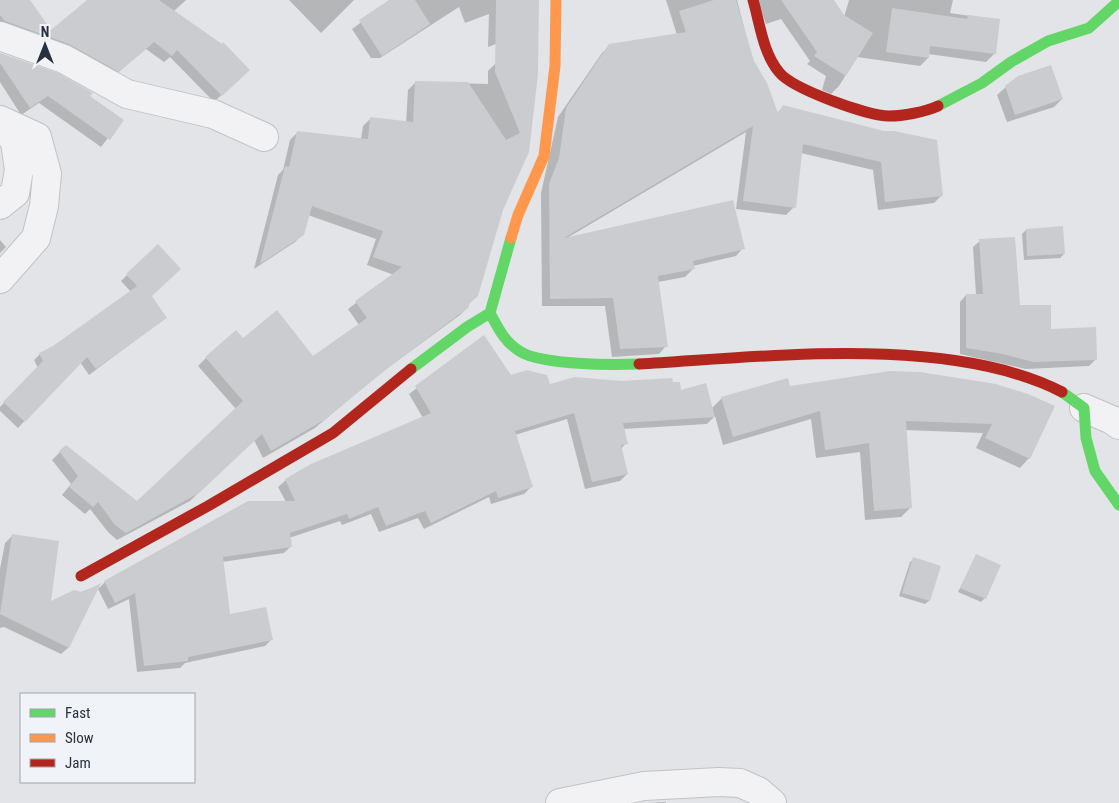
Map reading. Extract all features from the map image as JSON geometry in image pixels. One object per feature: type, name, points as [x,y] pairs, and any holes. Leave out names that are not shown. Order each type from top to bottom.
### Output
[{"type":"street","points":[[556,0],[555,66],[544,156],[518,215],[490,313],[502,336],[521,352],[552,360],[620,365],[809,355],[920,356],[1000,369],[1040,381],[1066,394],[1084,408],[1119,425]]},
{"type":"street","points":[[753,0],[769,57],[780,74],[801,87],[845,106],[888,116],[933,108],[982,83],[1011,62],[1048,41],[1089,28],[1119,1]]},
{"type":"street","points":[[0,36],[64,59],[127,94],[213,114],[264,137]]},
{"type":"street","points":[[0,120],[14,142],[19,170],[14,193],[0,205]]},
{"type":"street","points":[[0,120],[37,137],[47,174],[44,206],[36,238],[0,279]]},
{"type":"street","points":[[81,576],[208,506],[333,433],[396,380],[467,327],[490,313]]},
{"type":"street","points":[[1084,408],[1086,438],[1095,471],[1119,505]]},
{"type":"street","points":[[560,803],[644,786],[719,782],[740,782],[758,791],[772,803]]},
{"type":"building","points":[[0,0],[30,0],[51,30],[87,0],[159,0],[222,44],[223,42],[250,70],[222,96],[177,50],[172,56],[154,42],[119,72],[69,44],[5,21],[0,15]]},
{"type":"building","points":[[389,0],[415,0],[430,24],[382,56],[359,20]]},
{"type":"building","points":[[496,0],[539,0],[538,74],[529,152],[503,210],[478,296],[468,305],[469,307],[388,368],[324,420],[271,451],[262,434],[199,493],[126,533],[115,525],[98,502],[93,507],[69,487],[78,476],[59,451],[66,445],[137,501],[243,401],[205,357],[236,330],[243,338],[277,310],[313,356],[367,318],[355,301],[402,267],[373,257],[383,231],[312,206],[304,235],[260,264],[285,166],[289,167],[297,131],[368,139],[370,117],[413,122],[415,81],[468,82],[506,140],[520,133],[495,72]]},
{"type":"building","points":[[714,0],[736,0],[754,61],[767,83],[778,113],[783,105],[884,131],[894,131],[937,140],[943,196],[885,202],[881,162],[803,144],[796,208],[743,201],[753,126],[564,238],[733,200],[745,249],[693,261],[695,269],[658,276],[668,347],[620,349],[613,298],[550,299],[549,184],[559,158],[566,108],[609,44],[686,32],[679,11]]},
{"type":"building","points":[[781,0],[834,0],[844,15],[873,33],[846,76],[814,56],[817,52]]},
{"type":"building","points":[[892,8],[967,19],[968,15],[1000,19],[996,54],[930,46],[929,58],[886,52]]},
{"type":"building","points":[[0,53],[58,73],[93,93],[90,96],[124,120],[110,140],[48,96],[30,108],[0,63]]},
{"type":"building","points":[[1051,65],[1063,99],[1015,115],[1005,86],[1018,76]]},
{"type":"building","points":[[1063,226],[1065,254],[1027,256],[1026,229]]},
{"type":"building","points":[[1015,237],[1020,305],[1051,305],[1051,329],[1096,327],[1097,360],[1033,362],[1003,354],[966,348],[966,294],[983,294],[979,239]]},
{"type":"building","points":[[158,244],[181,269],[152,296],[167,318],[96,369],[87,357],[25,422],[3,402],[43,361],[39,353],[53,346],[137,286],[126,274]]},
{"type":"building","points":[[484,335],[511,375],[527,370],[547,375],[550,384],[575,377],[621,381],[672,378],[673,382],[680,382],[681,390],[706,383],[715,417],[623,423],[628,444],[621,445],[628,474],[592,482],[574,413],[515,431],[533,487],[498,498],[496,491],[431,523],[425,511],[386,526],[378,507],[349,519],[347,514],[290,533],[292,547],[223,557],[230,614],[266,607],[273,640],[188,657],[188,661],[144,666],[135,593],[115,603],[104,581],[248,501],[295,501],[285,479],[311,464],[431,413],[415,386]]},
{"type":"building","points":[[890,371],[920,372],[996,384],[1028,394],[1055,406],[1030,459],[985,438],[992,424],[906,421],[912,508],[874,511],[869,443],[825,450],[820,411],[733,437],[721,397],[788,378],[790,386]]},
{"type":"building","points":[[12,534],[59,541],[51,601],[74,590],[81,592],[101,583],[69,648],[0,614]]},
{"type":"building","points":[[976,554],[1001,565],[986,599],[960,588]]},
{"type":"building","points":[[913,557],[941,566],[930,601],[902,593]]},
{"type":"traffic: fast","points":[[938,106],[982,83],[1011,62],[1048,41],[1089,28],[1119,1]]},
{"type":"traffic: fast","points":[[511,238],[490,313],[502,335],[515,348],[545,360],[578,363],[639,364]]},
{"type":"traffic: fast","points":[[411,369],[467,327],[490,313]]},
{"type":"traffic: fast","points":[[1062,392],[1084,408],[1086,438],[1095,471],[1119,505]]},
{"type":"traffic: slow","points":[[511,238],[518,215],[544,156],[555,66],[556,0]]},
{"type":"traffic: jam","points":[[753,0],[769,56],[779,72],[799,86],[848,107],[879,115],[907,114],[938,106]]},
{"type":"traffic: jam","points":[[639,364],[798,354],[911,356],[966,362],[1017,374],[1062,392]]},
{"type":"traffic: jam","points":[[81,576],[208,506],[333,433],[411,369]]}]
